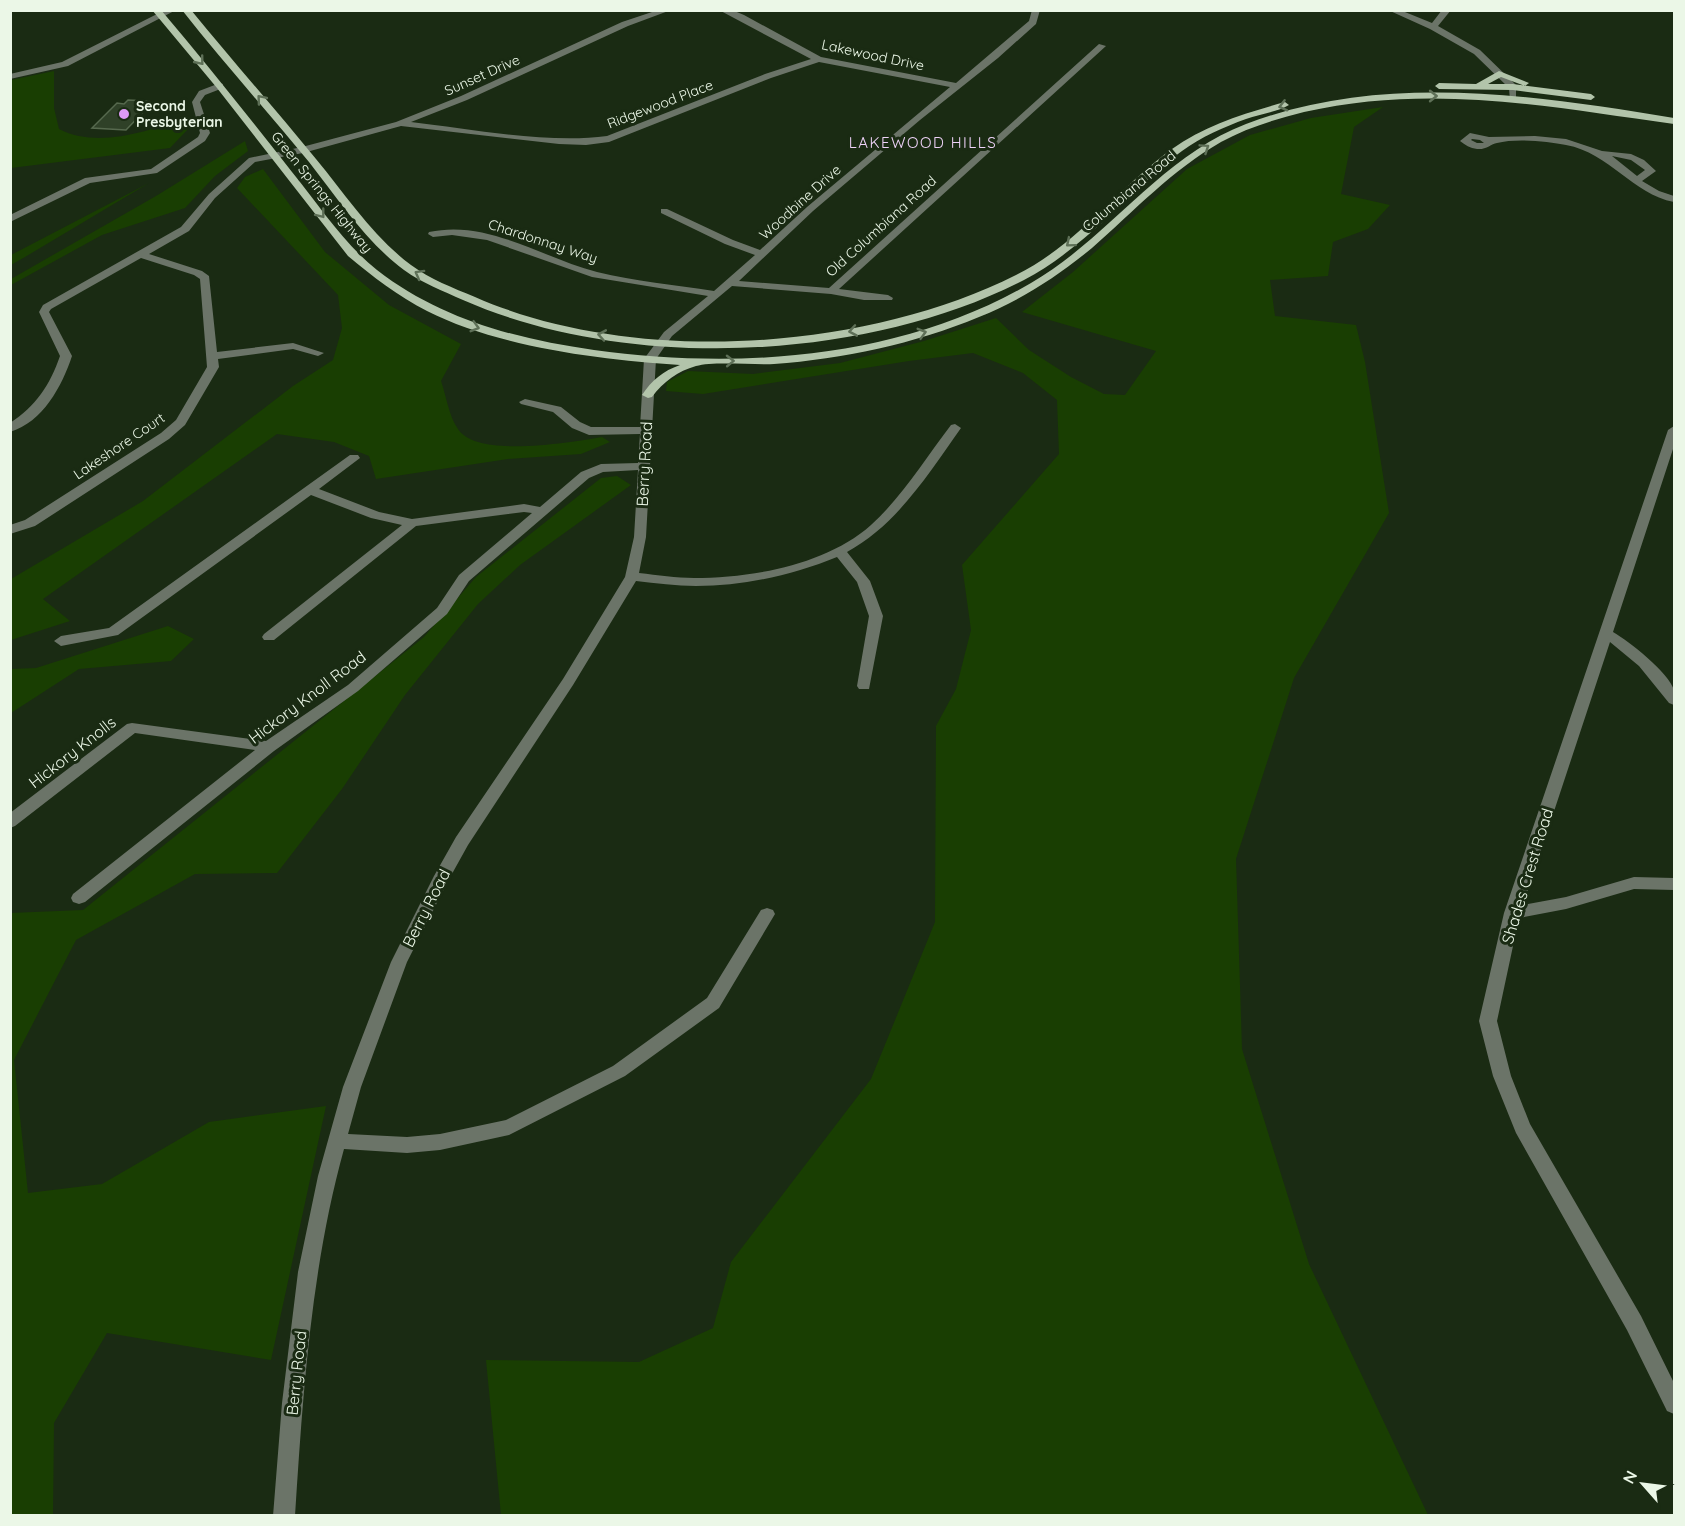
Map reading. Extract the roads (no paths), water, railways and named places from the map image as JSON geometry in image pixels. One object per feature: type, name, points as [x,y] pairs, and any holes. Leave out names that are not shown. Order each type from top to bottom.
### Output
[{"type":"main road","name":"Green Springs Highway","points":[[186,10],[365,228],[409,268],[465,300],[510,317],[621,339],[660,342]]},
{"type":"main road","name":"Green Springs Highway","points":[[163,12],[273,156],[352,254],[377,277],[410,298],[461,322],[532,343],[601,355],[650,359]]},
{"type":"main road","points":[[1466,86],[1487,83],[1499,74],[1557,92]]},
{"type":"main road","name":"Columbiana Road","points":[[660,342],[715,344],[771,342],[883,326],[979,297],[1023,276],[1051,258],[1174,152],[1202,134],[1247,115],[1312,99],[1371,90],[1466,86],[1513,87],[1674,110]]},
{"type":"main road","name":"Columbiana Road","points":[[650,359],[702,362],[764,360],[823,354],[915,335],[956,322],[1004,302],[1036,285],[1067,262],[1153,186],[1219,138],[1253,124],[1315,108],[1387,99],[1461,96],[1573,104],[1674,121]]},
{"type":"main road","points":[[1632,114],[1674,128]]},
{"type":"main road","points":[[1051,258],[1067,262]]},
{"type":"main road","points":[[648,394],[666,374],[702,362]]},
{"type":"street","name":"Sunset Drive","points":[[303,150],[399,124],[464,98],[625,24],[667,10]]},
{"type":"street","name":"Lakewood Drive","points":[[723,10],[741,17],[818,59],[957,86]]},
{"type":"street","name":"Woodbine Drive","points":[[660,342],[763,254],[810,209],[1034,22],[1036,10]]},
{"type":"street","points":[[1392,10],[1433,27],[1477,52],[1513,87],[1513,99]]},
{"type":"street","points":[[1433,27],[1447,10]]},
{"type":"street","points":[[10,77],[65,64],[163,12]]},
{"type":"street","name":"Old Columbiana Road","points":[[730,283],[831,291],[1102,46]]},
{"type":"street","name":"Ridgewood Place","points":[[399,124],[559,141],[586,142],[609,139],[768,76],[818,59]]},
{"type":"street","points":[[10,219],[88,180],[154,171],[166,165],[202,140],[206,133],[196,102],[202,93],[220,86]]},
{"type":"street","points":[[1489,140],[1547,140],[1579,146],[1601,154],[1628,156],[1646,165],[1651,171],[1635,181]]},
{"type":"street","points":[[10,429],[40,407],[59,378],[66,356],[44,312],[48,307],[185,230],[212,196],[252,160],[303,150]]},
{"type":"street","points":[[1601,154],[1635,181],[1661,197],[1674,199]]},
{"type":"street","points":[[1653,191],[1674,193]]},
{"type":"street","points":[[664,211],[729,242],[763,254]]},
{"type":"street","name":"Chardonnay Way","points":[[433,234],[450,231],[468,232],[606,277],[715,294]]},
{"type":"street","points":[[142,255],[198,273],[205,278],[213,356],[293,346],[311,349],[318,353]]},
{"type":"street","points":[[831,291],[864,297],[888,298]]},
{"type":"street","name":"Berry Road","points":[[284,1515],[292,1403],[305,1294],[316,1231],[337,1141],[367,1044],[399,962],[462,841],[574,673],[632,577],[640,537],[650,359],[660,342]]},
{"type":"street","name":"Lakeshore Court","points":[[10,530],[30,523],[165,436],[181,422],[213,367],[213,356]]},
{"type":"street","points":[[525,402],[557,409],[576,425],[589,431],[646,430]]},
{"type":"street","points":[[632,577],[695,582],[738,579],[787,569],[839,551],[872,531],[888,515],[955,428]]},
{"type":"street","name":"Shades Crest Road","points":[[1674,430],[1671,451],[1512,913],[1488,1021],[1502,1076],[1522,1128],[1634,1323],[1674,1404]]},
{"type":"street","points":[[61,641],[113,632],[354,458]]},
{"type":"street","points":[[310,490],[375,515],[412,523],[524,508],[542,512],[592,471],[610,467],[645,466]]},
{"type":"street","name":"Hickory Knoll Road","points":[[79,898],[269,747],[353,688],[442,611],[464,578],[542,512]]},
{"type":"street","points":[[269,637],[412,523]]},
{"type":"street","points":[[839,551],[863,581],[876,616],[864,686]]},
{"type":"street","points":[[1607,634],[1626,644],[1643,659],[1674,700]]},
{"type":"street","name":"Hickory Knolls","points":[[10,822],[132,728],[269,747]]},
{"type":"street","points":[[1512,913],[1566,903],[1634,883],[1674,884]]},
{"type":"street","points":[[337,1141],[418,1144],[440,1142],[509,1128],[619,1071],[713,1003],[767,914]]},
{"type":"place","name":"Second Presbyterian","points":[[124,114]]},
{"type":"district","name":"LAKEWOOD HILLS","points":[[923,142]]}]
